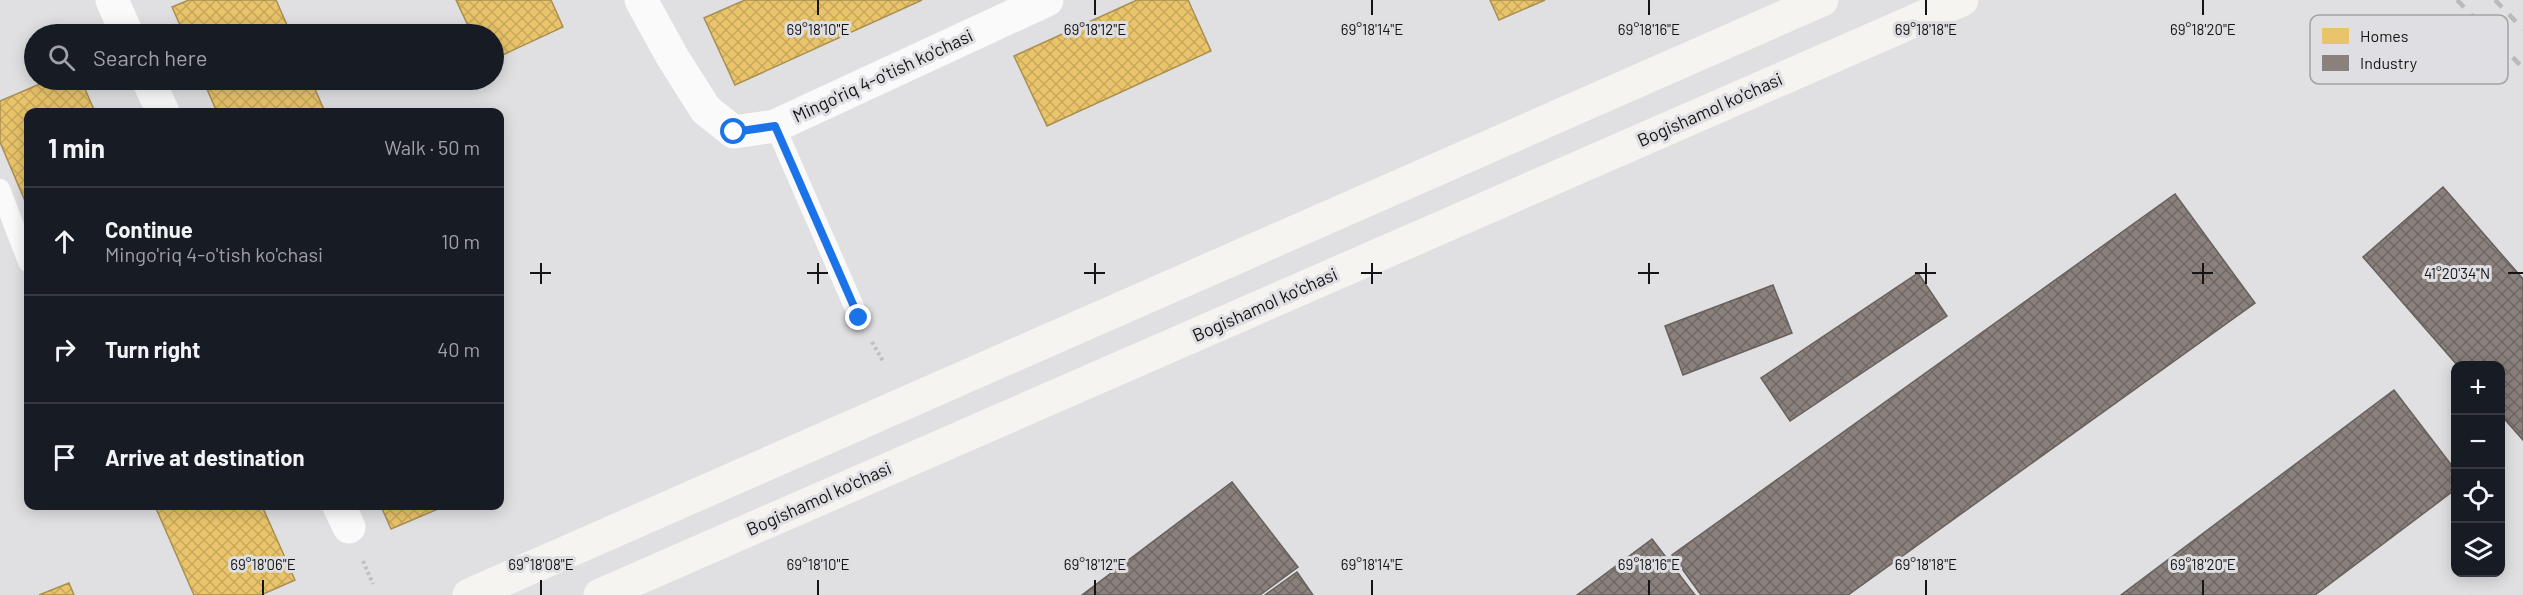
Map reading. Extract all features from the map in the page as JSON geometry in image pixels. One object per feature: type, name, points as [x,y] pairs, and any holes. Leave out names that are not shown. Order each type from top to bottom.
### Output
[{"type":"main road","points":[[469,595],[1822,0]]},
{"type":"main road","name":"Bogishamol ko'chasi","points":[[600,595],[1962,0]]},
{"type":"street","points":[[112,0],[123,24]]},
{"type":"street","name":"Mingo'riq 4-o'tish ko'chasi","points":[[641,0],[673,58],[706,110],[734,132],[775,126],[1047,0]]},
{"type":"street","points":[[153,90],[161,108]]},
{"type":"lane","points":[[775,126],[859,318]]},
{"type":"lane","points":[[0,189],[24,251]]},
{"type":"building: Homes","points":[[189,0],[276,0],[287,24],[180,24],[172,7]]},
{"type":"building: Homes","points":[[456,0],[551,0],[563,27],[504,54],[504,24],[467,24]]},
{"type":"building: Homes","points":[[745,0],[922,0],[735,85],[704,18]]},
{"type":"building: Homes","points":[[1137,0],[1188,0],[1211,51],[1047,126],[1014,56]]},
{"type":"building: Homes","points":[[1490,0],[1545,0],[1499,20]]},
{"type":"building: Homes","points":[[26,90],[85,90],[93,108],[24,108],[24,199],[0,142],[0,101]]},
{"type":"building: Homes","points":[[207,90],[315,90],[323,108],[215,108]]},
{"type":"building: Homes","points":[[157,510],[264,510],[295,580],[261,595],[194,595]]},
{"type":"building: Homes","points":[[383,510],[436,510],[391,529]]},
{"type":"building: Homes","points":[[69,583],[74,595],[39,595]]},
{"type":"building: Industry","points":[[2443,187],[2523,279],[2523,440],[2505,420],[2505,361],[2454,361],[2363,257]]},
{"type":"building: Industry","points":[[2175,194],[2255,303],[1848,595],[1701,595],[1672,555]]},
{"type":"building: Industry","points":[[1918,273],[1947,316],[1790,421],[1761,378]]},
{"type":"building: Industry","points":[[1773,285],[1792,333],[1683,375],[1665,326]]},
{"type":"building: Industry","points":[[2394,390],[2451,464],[2451,493],[2315,595],[2121,595]]},
{"type":"building: Industry","points":[[1232,482],[1298,567],[1260,595],[1082,595]]},
{"type":"building: Industry","points":[[1652,539],[1695,595],[1577,595]]},
{"type":"building: Industry","points":[[1297,572],[1313,595],[1265,595]]},
{"type":"railway","points":[[2457,0],[2472,15]]},
{"type":"railway","points":[[2495,0],[2523,29]]},
{"type":"railway","points":[[2508,53],[2523,68]]},
{"type":"route","points":[[734,132],[775,126],[859,318]]}]
